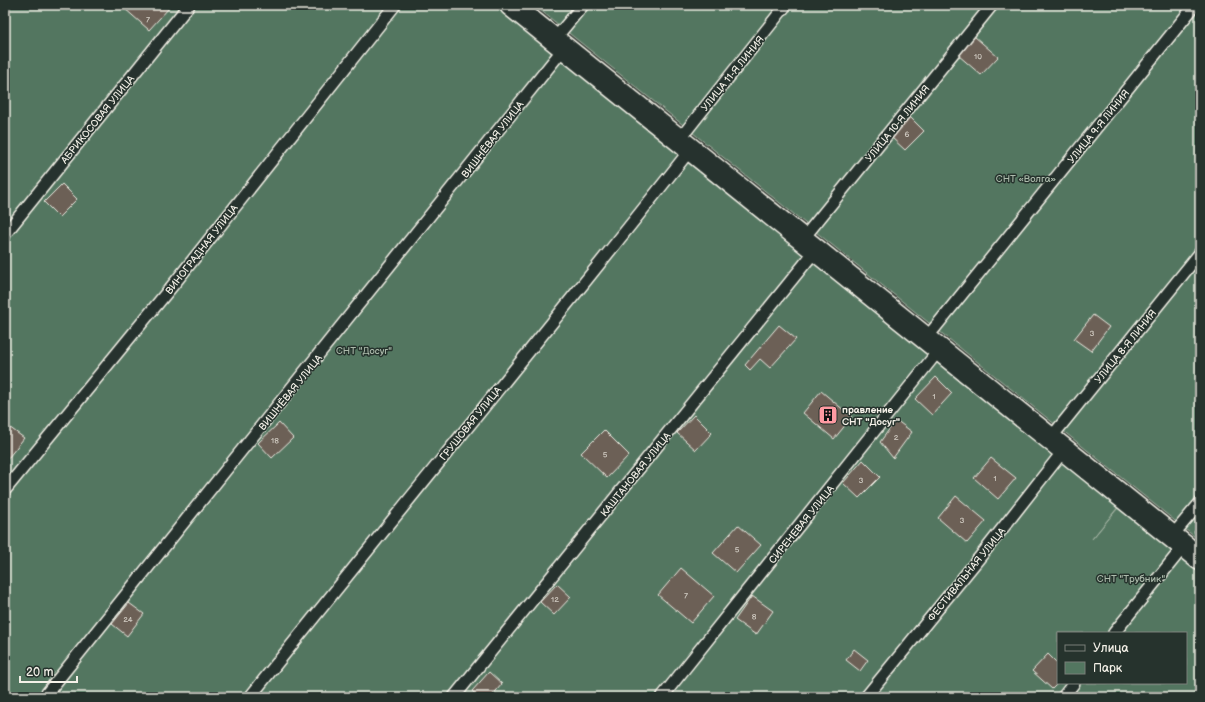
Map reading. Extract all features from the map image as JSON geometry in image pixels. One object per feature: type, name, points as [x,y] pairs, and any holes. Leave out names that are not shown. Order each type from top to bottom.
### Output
[{"type":"street","points":[[511,5],[1185,547]]},
{"type":"lane","name":"АБРИКОСОВАЯ УЛИЦА","points":[[5,234],[190,5]]},
{"type":"lane","name":"ВИНОГРАДНАЯ УЛИЦА","points":[[5,490],[177,280],[395,5]]},
{"type":"lane","name":"ВИШНЁВАЯ УЛИЦА","points":[[44,697],[559,44],[583,5]]},
{"type":"lane","name":"УЛИЦА 11-Я ЛИНИЯ","points":[[684,145],[786,5]]},
{"type":"lane","name":"УЛИЦА 10-Я ЛИНИЯ","points":[[809,246],[992,5]]},
{"type":"lane","name":"УЛИЦА 9-Я ЛИНИЯ","points":[[932,345],[1195,5]]},
{"type":"lane","name":"ГРУШОВАЯ УЛИЦА","points":[[250,697],[419,485],[605,259],[684,145]]},
{"type":"lane","name":"КАШТАНОВАЯ УЛИЦА","points":[[454,697],[809,246]]},
{"type":"lane","name":"УЛИЦА 8-Я ЛИНИЯ","points":[[1057,444],[1200,253]]},
{"type":"lane","name":"СИРЕНЕВАЯ УЛИЦА","points":[[662,697],[932,345]]},
{"type":"lane","name":"ФЕСТИВАЛЬНАЯ УЛИЦА","points":[[866,697],[984,552],[1057,444]]},
{"type":"lane","points":[[1115,632],[1185,547],[1200,503]]},
{"type":"lane","points":[[1063,697],[1073,684]]},
{"type":"green space","name":"СНТ \"Досуг\"","points":[[5,5],[501,5],[1123,501],[1092,539],[1123,502],[1200,564],[1200,697],[5,697]]},
{"type":"green space","name":"СНТ «Волга»","points":[[534,5],[1200,5],[1200,541]]},
{"type":"building","points":[[127,5],[165,5],[169,8],[149,30],[124,8]]},
{"type":"building","points":[[974,36],[998,57],[981,75],[958,55]]},
{"type":"building","points":[[910,117],[924,131],[905,150],[891,137]]},
{"type":"building","points":[[62,184],[77,199],[59,217],[44,202]]},
{"type":"building","points":[[1093,315],[1109,327],[1091,351],[1074,339]]},
{"type":"building","points":[[779,325],[796,339],[770,368],[760,359],[750,370],[745,365]]},
{"type":"building","points":[[936,377],[952,393],[932,415],[915,399]]},
{"type":"building","name":"правление СНТ \"Досуг\"","points":[[821,391],[852,417],[834,439],[803,413]]},
{"type":"building","points":[[694,415],[712,433],[696,450],[677,433]]},
{"type":"building","points":[[896,420],[912,432],[893,458],[880,442]]},
{"type":"building","points":[[279,423],[293,438],[272,458],[258,443]]},
{"type":"building","points":[[9,427],[24,438],[5,462],[5,432]]},
{"type":"building","points":[[604,430],[629,455],[607,478],[581,453]]},
{"type":"building","points":[[991,458],[1016,478],[998,499],[974,478]]},
{"type":"building","points":[[863,460],[880,477],[859,498],[843,483]]},
{"type":"building","points":[[956,496],[986,521],[967,543],[938,518]]},
{"type":"building","points":[[738,525],[761,545],[736,573],[713,553]]},
{"type":"building","points":[[1200,525],[1200,537],[1194,532]]},
{"type":"building","points":[[681,568],[714,596],[691,623],[658,595]]},
{"type":"building","points":[[557,584],[571,597],[554,615],[540,602]]},
{"type":"building","points":[[752,596],[773,611],[756,635],[735,620]]},
{"type":"building","points":[[129,603],[144,614],[127,636],[112,624]]},
{"type":"building","points":[[854,649],[868,660],[860,671],[846,660]]},
{"type":"building","points":[[1048,654],[1057,663],[1057,684],[1052,689],[1032,671]]},
{"type":"building","points":[[489,672],[502,684],[491,697],[479,697],[472,691]]},
{"type":"place","name":"правление СНТ \"Досуг\"","points":[[828,415]]},
{"type":"park label","name":"СНТ \"Трубник\"","points":[[1131,578]]}]
